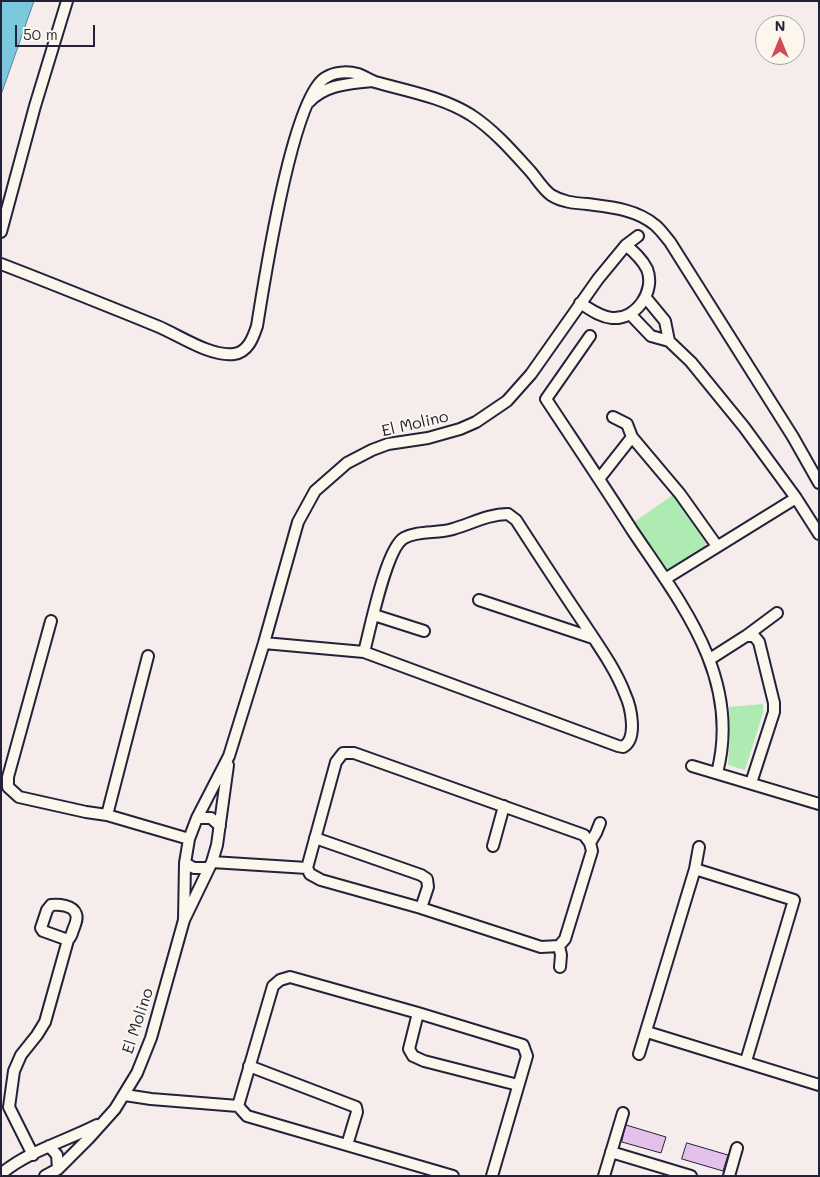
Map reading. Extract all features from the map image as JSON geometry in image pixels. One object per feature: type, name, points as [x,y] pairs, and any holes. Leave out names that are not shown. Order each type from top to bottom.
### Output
[{"type":"street","points":[[1,232],[66,1]]},
{"type":"street","points":[[1,264],[159,327],[218,353],[240,352],[253,339],[257,326],[271,243],[295,139],[307,104],[322,91],[334,86],[373,81],[408,90],[453,105],[489,128],[550,194],[566,202],[611,207],[628,211],[644,217],[655,225],[670,242],[793,437],[819,483]]},
{"type":"street","name":"El Molino","points":[[45,1176],[58,1169],[115,1109],[137,1073],[151,1038],[184,920],[210,865],[217,845],[229,756],[264,643],[298,522],[308,502],[321,484],[347,463],[372,450],[388,444],[443,435],[460,429],[489,414],[507,401],[531,374],[580,303],[626,245],[638,236]]},
{"type":"street","points":[[580,303],[604,316],[619,317],[630,314],[646,298],[649,286],[646,268],[626,245]]},
{"type":"street","points":[[646,298],[665,321],[669,341]]},
{"type":"street","points":[[630,314],[651,336],[669,341],[691,362],[796,498],[819,534]]},
{"type":"street","points":[[590,336],[546,399],[690,617],[710,659],[717,684],[721,716],[722,734],[720,762],[717,773]]},
{"type":"street","points":[[613,417],[627,424],[632,436],[680,494],[718,546]]},
{"type":"street","points":[[599,479],[632,436]]},
{"type":"street","points":[[665,579],[796,498]]},
{"type":"street","points":[[264,643],[364,652],[624,747],[628,744],[632,733],[626,697],[611,666],[516,520],[508,514],[498,514],[452,530],[414,534],[398,542],[389,558],[364,652]]},
{"type":"street","points":[[479,600],[593,638]]},
{"type":"street","points":[[710,659],[777,613]]},
{"type":"street","points":[[374,615],[424,631]]},
{"type":"street","points":[[51,622],[8,777],[8,787],[19,797],[107,815],[189,839]]},
{"type":"street","points":[[746,636],[754,636],[759,642],[774,703],[774,712],[751,783]]},
{"type":"street","points":[[107,815],[148,656]]},
{"type":"street","points":[[343,753],[354,753],[584,835],[590,843],[592,851],[565,940],[559,946],[541,947],[421,908],[321,880],[310,874],[307,868],[315,838],[336,762],[343,753]]},
{"type":"street","name":"El Molino","points":[[184,920],[185,863],[189,839],[197,818],[229,756]]},
{"type":"street","points":[[692,766],[819,804]]},
{"type":"street","points":[[493,846],[504,806]]},
{"type":"street","points":[[197,818],[212,818],[220,826]]},
{"type":"street","points":[[590,843],[600,823]]},
{"type":"street","points":[[315,838],[421,874],[427,879],[428,887],[421,908]]},
{"type":"street","points":[[639,1054],[695,869],[699,847]]},
{"type":"street","points":[[185,863],[194,868],[210,865],[307,868]]},
{"type":"street","points":[[695,869],[794,900],[746,1062]]},
{"type":"street","points":[[33,1154],[5,1106],[14,1071],[21,1055],[37,1035],[44,1022],[68,940]]},
{"type":"street","points":[[559,946],[561,955],[560,967]]},
{"type":"street","points":[[238,1106],[273,986],[280,980],[290,977],[523,1045],[527,1056],[492,1176]]},
{"type":"street","points":[[418,1013],[409,1049],[413,1056],[424,1061],[518,1085]]},
{"type":"street","points":[[647,1032],[819,1085]]},
{"type":"street","points":[[249,1066],[356,1107],[357,1112],[347,1144]]},
{"type":"street","points":[[125,1095],[238,1106],[247,1116],[453,1176]]},
{"type":"street","points":[[604,1176],[623,1113]]},
{"type":"street","name":"El Molino","points":[[6,1173],[33,1154],[102,1122]]},
{"type":"street","points":[[49,1146],[57,1155],[58,1169]]},
{"type":"street","points":[[729,1176],[737,1148]]},
{"type":"street","points":[[611,1152],[691,1176]]},
{"type":"green space","points":[[673,495],[706,543],[705,548],[668,573],[634,522]]},
{"type":"green space","points":[[763,704],[763,713],[745,770],[728,765],[730,739],[729,707]]},
{"type":"water","points":[[1,1],[34,1],[1,95]]},
{"type":"building","points":[[626,1125],[666,1137],[661,1153],[622,1142]]},
{"type":"building","points":[[687,1143],[728,1155],[723,1171],[682,1159]]}]
